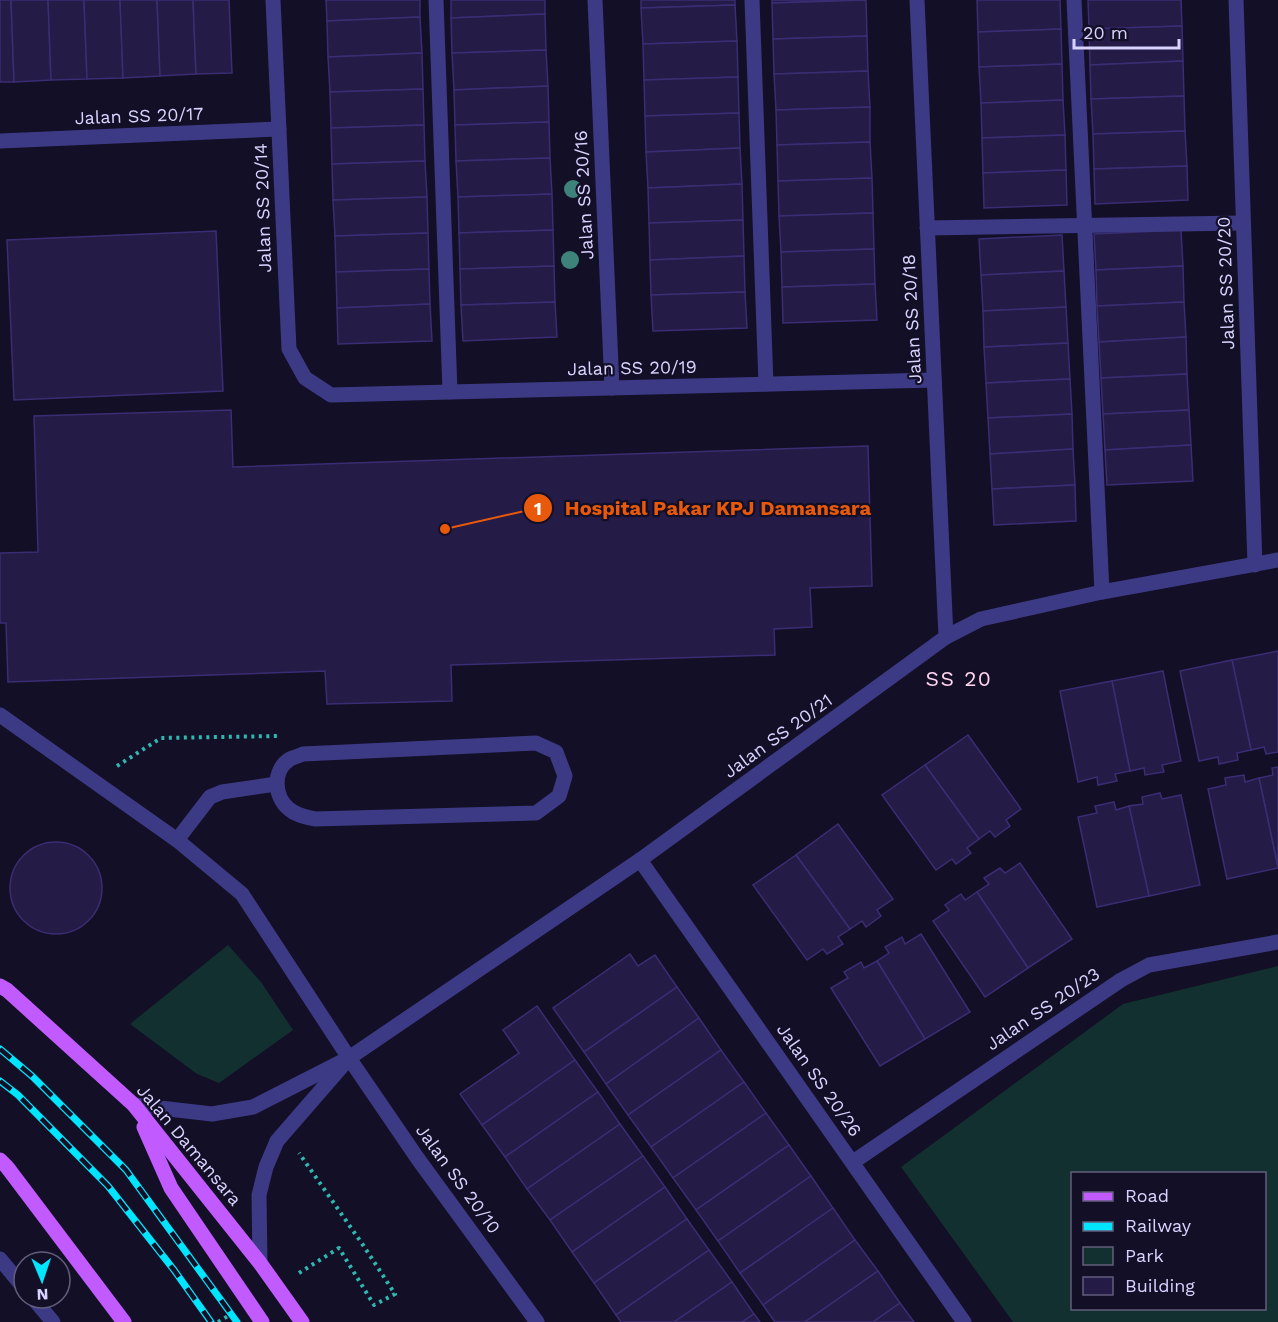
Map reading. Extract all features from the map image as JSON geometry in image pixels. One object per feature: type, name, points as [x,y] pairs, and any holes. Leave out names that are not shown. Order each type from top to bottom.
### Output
[{"type":"main road","name":"Jalan Damansara","points":[[0,986],[134,1105],[260,1263],[302,1322]]},
{"type":"main road","points":[[134,1105],[171,1188],[262,1322]]},
{"type":"main road","points":[[0,1160],[8,1167],[124,1322]]},
{"type":"street","name":"Jalan SS 20/14","points":[[273,0],[289,349],[305,378],[331,395]]},
{"type":"street","points":[[436,0],[450,392]]},
{"type":"street","name":"Jalan SS 20/16","points":[[595,0],[612,388]]},
{"type":"street","points":[[752,0],[766,384]]},
{"type":"street","name":"Jalan SS 20/18","points":[[917,0],[946,637]]},
{"type":"street","points":[[1074,0],[1102,592]]},
{"type":"street","name":"Jalan SS 20/20","points":[[1236,0],[1255,565]]},
{"type":"street","name":"Jalan SS 20/17","points":[[0,141],[279,129]]},
{"type":"street","points":[[927,228],[1243,223]]},
{"type":"street","name":"Jalan SS 20/19","points":[[331,395],[934,380]]},
{"type":"street","name":"Jalan SS 20/21","points":[[134,1105],[212,1114],[254,1107],[349,1058],[640,860],[946,637],[981,619],[1102,592],[1278,560]]},
{"type":"street","name":"Jalan SS 20/10","points":[[0,715],[177,840],[242,894],[418,1159],[537,1322]]},
{"type":"street","points":[[536,743],[556,752],[566,776],[559,796],[536,813],[315,819],[301,816],[288,809],[280,799],[276,784],[279,771],[288,760],[303,754],[536,743]]},
{"type":"street","points":[[177,840],[210,797],[222,792],[276,784]]},
{"type":"street","name":"Jalan SS 20/26","points":[[640,860],[964,1322]]},
{"type":"street","name":"Jalan SS 20/23","points":[[852,1162],[1121,980],[1149,965],[1278,942]]},
{"type":"street","name":"Jalan SS 20/21","points":[[260,1263],[260,1195],[266,1167],[277,1141],[349,1058]]},
{"type":"street","points":[[0,1259],[12,1274]]},
{"type":"street","points":[[43,1310],[53,1322]]},
{"type":"path","points":[[116,767],[161,738],[281,736]]},
{"type":"path","points":[[285,1132],[395,1294],[374,1305],[339,1248]]},
{"type":"green space","points":[[228,945],[261,982],[293,1030],[219,1083],[197,1074],[130,1024]]},
{"type":"green space","points":[[1278,966],[1278,1322],[1013,1322],[901,1167],[1123,1004]]},
{"type":"building","points":[[0,0],[11,0],[14,82],[0,82]]},
{"type":"building","points":[[11,0],[48,0],[51,80],[14,82]]},
{"type":"building","points":[[48,0],[84,0],[87,79],[51,80]]},
{"type":"building","points":[[84,0],[120,0],[123,78],[87,79]]},
{"type":"building","points":[[120,0],[157,0],[160,76],[123,78]]},
{"type":"building","points":[[157,0],[193,0],[196,74],[160,76]]},
{"type":"building","points":[[193,0],[229,0],[232,73],[196,74]]},
{"type":"building","points":[[326,0],[420,0],[420,17],[327,21]]},
{"type":"building","points":[[451,0],[545,0],[545,14],[451,18]]},
{"type":"building","points":[[641,0],[735,0],[735,5],[641,8]]},
{"type":"building","points":[[772,0],[866,0],[772,3]]},
{"type":"building","points":[[866,0],[867,36],[773,39],[772,3]]},
{"type":"building","points":[[977,0],[1060,0],[1061,29],[978,32]]},
{"type":"building","points":[[1088,0],[1181,0],[1182,26],[1089,29]]},
{"type":"building","points":[[735,5],[737,41],[643,44],[641,8]]},
{"type":"building","points":[[545,14],[546,50],[452,53],[451,18]]},
{"type":"building","points":[[420,17],[422,53],[328,57],[327,21]]},
{"type":"building","points":[[1182,26],[1183,61],[1090,65],[1089,29]]},
{"type":"building","points":[[1061,29],[1062,64],[979,67],[978,32]]},
{"type":"building","points":[[867,36],[868,71],[774,74],[773,39]]},
{"type":"building","points":[[737,41],[738,77],[644,80],[643,44]]},
{"type":"building","points":[[546,50],[548,86],[454,90],[452,53]]},
{"type":"building","points":[[422,53],[423,89],[330,92],[328,57]]},
{"type":"building","points":[[1183,61],[1184,96],[1091,99],[1090,65]]},
{"type":"building","points":[[1062,64],[1063,100],[981,103],[979,67]]},
{"type":"building","points":[[868,71],[870,107],[776,110],[774,74]]},
{"type":"building","points":[[738,77],[739,113],[645,116],[644,80]]},
{"type":"building","points":[[548,86],[549,122],[455,125],[454,90]]},
{"type":"building","points":[[423,89],[424,125],[331,128],[330,92]]},
{"type":"building","points":[[1184,96],[1185,131],[1093,134],[1091,99]]},
{"type":"building","points":[[1063,100],[1065,135],[982,138],[981,103]]},
{"type":"building","points":[[870,107],[870,142],[777,145],[776,110]]},
{"type":"building","points":[[739,113],[740,148],[646,152],[645,116]]},
{"type":"building","points":[[549,122],[550,158],[456,161],[455,125]]},
{"type":"building","points":[[424,125],[425,161],[332,164],[331,128]]},
{"type":"building","points":[[1185,131],[1187,166],[1094,169],[1093,134]]},
{"type":"building","points":[[1065,135],[1066,170],[983,173],[982,138]]},
{"type":"building","points":[[870,142],[872,178],[778,181],[777,145]]},
{"type":"building","points":[[740,148],[742,184],[648,188],[646,152]]},
{"type":"building","points":[[550,158],[552,194],[458,197],[456,161]]},
{"type":"building","points":[[425,161],[427,197],[333,200],[332,164]]},
{"type":"building","points":[[1187,166],[1188,200],[1095,204],[1094,169]]},
{"type":"building","points":[[1066,170],[1067,205],[984,208],[983,173]]},
{"type":"building","points":[[872,178],[873,213],[779,216],[778,181]]},
{"type":"building","points":[[742,184],[743,220],[649,223],[648,188]]},
{"type":"building","points":[[552,194],[553,230],[459,233],[458,197]]},
{"type":"building","points":[[427,197],[428,233],[335,236],[333,200]]},
{"type":"building","points":[[873,213],[874,249],[781,252],[779,216]]},
{"type":"building","points":[[743,220],[744,256],[650,260],[649,223]]},
{"type":"building","points":[[553,230],[554,266],[460,269],[459,233]]},
{"type":"building","points":[[1181,230],[1183,266],[1096,270],[1094,234]]},
{"type":"building","points":[[216,231],[223,391],[14,400],[7,240]]},
{"type":"building","points":[[428,233],[429,269],[336,272],[335,236]]},
{"type":"building","points":[[1062,235],[1064,271],[981,275],[979,239]]},
{"type":"building","points":[[874,249],[875,284],[782,287],[781,252]]},
{"type":"building","points":[[744,256],[745,292],[651,295],[650,260]]},
{"type":"building","points":[[554,266],[555,302],[461,305],[460,269]]},
{"type":"building","points":[[1183,266],[1184,302],[1097,306],[1096,270]]},
{"type":"building","points":[[429,269],[430,304],[337,308],[336,272]]},
{"type":"building","points":[[1064,271],[1066,307],[983,311],[981,275]]},
{"type":"building","points":[[875,284],[877,320],[783,323],[782,287]]},
{"type":"building","points":[[745,292],[747,328],[653,331],[651,295]]},
{"type":"building","points":[[555,302],[557,337],[463,341],[461,305]]},
{"type":"building","points":[[1184,302],[1186,337],[1099,342],[1097,306]]},
{"type":"building","points":[[430,304],[432,341],[338,344],[337,308]]},
{"type":"building","points":[[1066,307],[1068,343],[984,347],[983,311]]},
{"type":"building","points":[[1186,337],[1187,374],[1101,378],[1099,342]]},
{"type":"building","points":[[1068,343],[1070,379],[986,383],[984,347]]},
{"type":"building","points":[[1187,374],[1189,410],[1103,414],[1101,378]]},
{"type":"building","points":[[1070,379],[1072,414],[988,418],[986,383]]},
{"type":"building","points":[[231,410],[233,467],[868,446],[872,586],[810,588],[812,627],[774,629],[775,655],[451,665],[452,701],[327,704],[325,671],[8,682],[6,623],[0,623],[0,553],[38,552],[34,416]]},
{"type":"building","points":[[1189,410],[1191,445],[1105,450],[1103,414]]},
{"type":"building","points":[[1072,414],[1073,449],[990,454],[988,418]]},
{"type":"building","points":[[1191,445],[1193,481],[1107,485],[1105,450]]},
{"type":"building","points":[[1073,449],[1075,485],[992,489],[990,454]]},
{"type":"building","points":[[1075,485],[1076,521],[994,525],[992,489]]},
{"type":"building","points":[[1278,651],[1278,752],[1266,754],[1264,747],[1251,750],[1232,660]]},
{"type":"building","points":[[1232,660],[1251,750],[1237,753],[1238,760],[1219,764],[1218,757],[1199,761],[1180,671]]},
{"type":"building","points":[[1163,671],[1181,761],[1162,765],[1164,772],[1145,775],[1144,768],[1130,771],[1112,681]]},
{"type":"building","points":[[1112,681],[1130,771],[1115,774],[1117,781],[1098,785],[1097,777],[1078,782],[1060,691]]},
{"type":"building","points":[[968,735],[1021,809],[1006,820],[1010,826],[995,837],[990,831],[979,839],[925,765]]},
{"type":"building","points":[[925,765],[979,839],[967,848],[971,853],[956,864],[952,859],[936,870],[882,795]]},
{"type":"building","points":[[1278,767],[1278,866],[1259,778],[1273,775],[1272,768]]},
{"type":"building","points":[[1244,775],[1245,782],[1259,778],[1278,868],[1227,879],[1208,789],[1226,785],[1225,778]]},
{"type":"building","points":[[1160,793],[1162,799],[1181,795],[1200,885],[1149,896],[1129,806],[1143,804],[1142,797]]},
{"type":"building","points":[[1114,802],[1116,810],[1129,806],[1149,896],[1097,907],[1078,817],[1097,813],[1095,806]]},
{"type":"building","points":[[838,824],[893,899],[877,910],[881,916],[866,927],[862,921],[850,929],[796,855]]},
{"type":"building","points":[[56,842],[74,846],[88,856],[98,870],[102,888],[98,906],[88,920],[74,930],[56,934],[38,930],[24,920],[14,906],[10,888],[14,870],[24,856],[38,846]]},
{"type":"building","points":[[796,855],[850,929],[838,937],[843,944],[827,954],[823,949],[807,960],[753,885]]},
{"type":"building","points":[[1020,863],[1072,939],[1028,968],[977,892],[989,884],[984,878],[1000,868],[1005,873]]},
{"type":"building","points":[[977,892],[1028,968],[985,997],[933,921],[949,910],[945,905],[961,894],[965,900]]},
{"type":"building","points":[[921,934],[970,1012],[925,1039],[877,961],[889,953],[885,947],[902,937],[905,944]]},
{"type":"building","points":[[630,954],[638,966],[655,955],[677,987],[584,1052],[553,1008]]},
{"type":"building","points":[[877,961],[925,1039],[880,1066],[831,988],[848,978],[844,972],[861,962],[864,968]]},
{"type":"building","points":[[677,987],[699,1018],[606,1084],[584,1052]]},
{"type":"building","points":[[537,1006],[575,1060],[482,1125],[460,1094],[519,1053],[503,1030]]},
{"type":"building","points":[[699,1018],[721,1050],[628,1115],[606,1084]]},
{"type":"building","points":[[721,1050],[744,1082],[651,1147],[628,1115]]},
{"type":"building","points":[[575,1060],[598,1092],[505,1157],[482,1125]]},
{"type":"building","points":[[744,1082],[766,1113],[673,1178],[651,1147]]},
{"type":"building","points":[[598,1092],[620,1124],[527,1189],[505,1157]]},
{"type":"building","points":[[766,1113],[789,1145],[696,1210],[673,1178]]},
{"type":"building","points":[[620,1124],[643,1156],[550,1220],[527,1189]]},
{"type":"building","points":[[789,1145],[811,1176],[718,1241],[696,1210]]},
{"type":"building","points":[[643,1156],[665,1187],[572,1252],[550,1220]]},
{"type":"building","points":[[811,1176],[833,1208],[740,1273],[718,1241]]},
{"type":"building","points":[[665,1187],[687,1219],[594,1283],[572,1252]]},
{"type":"building","points":[[833,1208],[855,1240],[763,1305],[740,1273]]},
{"type":"building","points":[[687,1219],[709,1250],[616,1315],[594,1283]]},
{"type":"building","points":[[855,1240],[878,1271],[805,1322],[775,1322],[763,1305]]},
{"type":"building","points":[[709,1250],[732,1282],[674,1322],[621,1322],[616,1315]]},
{"type":"building","points":[[878,1271],[900,1303],[873,1322],[805,1322]]},
{"type":"building","points":[[732,1282],[754,1314],[742,1322],[674,1322]]},
{"type":"building","points":[[900,1303],[914,1322],[873,1322]]},
{"type":"building","points":[[754,1314],[760,1322],[742,1322]]},
{"type":"railway","points":[[0,1049],[32,1076],[126,1170],[237,1322]]},
{"type":"railway","points":[[0,1081],[18,1095],[108,1186],[174,1270],[211,1322]]},
{"type":"place","name":"Hospital Pakar KPJ Damansara","points":[[445,529]]},
{"type":"district","name":"SS 20","points":[[959,679]]}]
